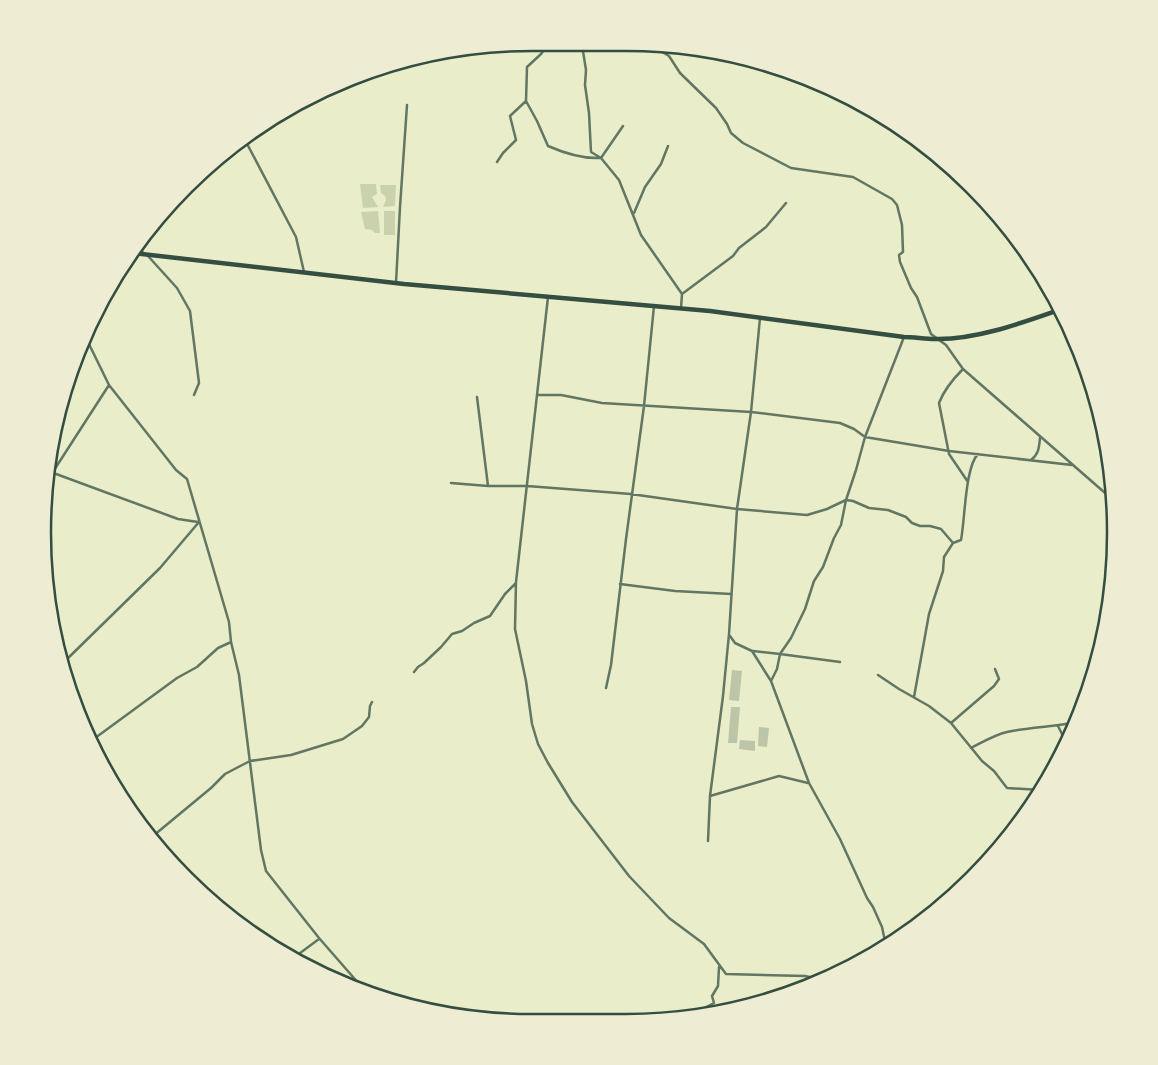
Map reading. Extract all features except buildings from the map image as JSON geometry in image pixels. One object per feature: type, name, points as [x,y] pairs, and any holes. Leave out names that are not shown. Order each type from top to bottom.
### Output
[{"type":"main road","points":[[141,254],[396,283],[681,308],[904,337],[936,339],[961,337],[1016,325],[1053,312]]},
{"type":"street","points":[[543,51],[527,67],[526,101],[537,120],[548,146],[562,152],[601,158]]},
{"type":"street","points":[[583,51],[586,70],[584,85],[589,113],[591,152],[601,158],[619,180],[634,213],[641,235],[682,294],[681,308]]},
{"type":"street","points":[[663,53],[668,56],[680,73],[716,108],[731,133],[742,143],[792,168],[853,176],[895,202],[900,213],[903,240],[902,252],[899,255],[900,262],[911,288],[918,297],[930,334],[946,345],[963,369],[1105,493]]},
{"type":"street","points":[[497,162],[502,153],[516,140],[510,116],[526,101]]},
{"type":"street","points":[[396,283],[407,105]]},
{"type":"street","points":[[601,158],[624,126]]},
{"type":"street","points":[[248,145],[296,237],[304,272]]},
{"type":"street","points":[[634,213],[645,187],[661,164],[668,146]]},
{"type":"street","points":[[682,294],[733,256],[739,248],[771,222],[786,203]]},
{"type":"street","points":[[143,251],[177,288],[190,311],[199,383],[194,395]]},
{"type":"street","points":[[548,297],[516,582],[515,629],[526,681],[532,724],[538,744],[572,802],[628,876],[669,918],[704,944],[726,974],[810,977]]},
{"type":"street","points":[[606,688],[611,665],[631,494],[644,406],[654,306]]},
{"type":"street","points":[[708,841],[710,796],[729,634],[737,509],[751,412],[761,317]]},
{"type":"street","points":[[771,681],[777,669],[780,654],[791,638],[805,608],[814,581],[841,526],[846,500],[865,437],[904,337]]},
{"type":"street","points":[[89,346],[109,386],[176,470],[187,479],[229,622],[231,642],[239,675],[261,850],[266,871],[319,938],[355,980]]},
{"type":"street","points":[[963,369],[951,381],[950,387],[939,403],[948,451],[968,482]]},
{"type":"street","points":[[56,462],[109,386]]},
{"type":"street","points":[[538,395],[561,395],[602,403],[751,412],[840,423],[854,429],[865,437],[948,451],[1073,465]]},
{"type":"street","points":[[477,397],[488,486]]},
{"type":"street","points":[[1030,461],[1039,450],[1040,438]]},
{"type":"street","points":[[914,697],[929,614],[943,571],[944,557],[953,543],[961,540],[970,470],[978,454]]},
{"type":"street","points":[[55,473],[178,519],[199,522]]},
{"type":"street","points":[[450,482],[631,494],[737,509],[808,516],[846,500],[868,508],[888,510],[906,517],[912,523],[920,526],[941,529],[953,543]]},
{"type":"street","points":[[68,657],[160,568],[199,522]]},
{"type":"street","points":[[414,672],[452,634],[462,631],[490,616],[516,582]]},
{"type":"street","points":[[620,584],[675,591],[731,594]]},
{"type":"street","points":[[729,634],[735,642],[752,651],[840,662]]},
{"type":"street","points":[[97,736],[177,678],[197,667],[218,648],[231,642]]},
{"type":"street","points":[[752,651],[771,681],[809,783],[840,839],[882,927],[884,938]]},
{"type":"street","points":[[951,722],[994,686],[999,679],[995,669]]},
{"type":"street","points":[[878,675],[951,722],[982,761],[994,771],[1007,788],[1032,789]]},
{"type":"street","points":[[157,833],[225,774],[250,761],[291,755],[343,739],[362,726],[369,717],[372,702]]},
{"type":"street","points":[[971,748],[1007,732],[1067,724]]},
{"type":"street","points":[[1058,726],[1062,734]]},
{"type":"street","points":[[710,796],[779,776],[809,783]]},
{"type":"street","points":[[300,953],[319,938]]},
{"type":"street","points":[[706,1007],[714,1003],[712,996],[718,986],[720,966]]},
{"type":"green space","points":[[360,184],[376,184],[377,194],[372,197],[378,207],[363,208]]},
{"type":"green space","points":[[380,185],[396,185],[395,206],[383,207],[386,200],[385,196],[381,193]]},
{"type":"green space","points":[[378,211],[380,233],[365,229],[361,212]]},
{"type":"green space","points":[[384,211],[395,211],[395,235],[384,235]]}]
